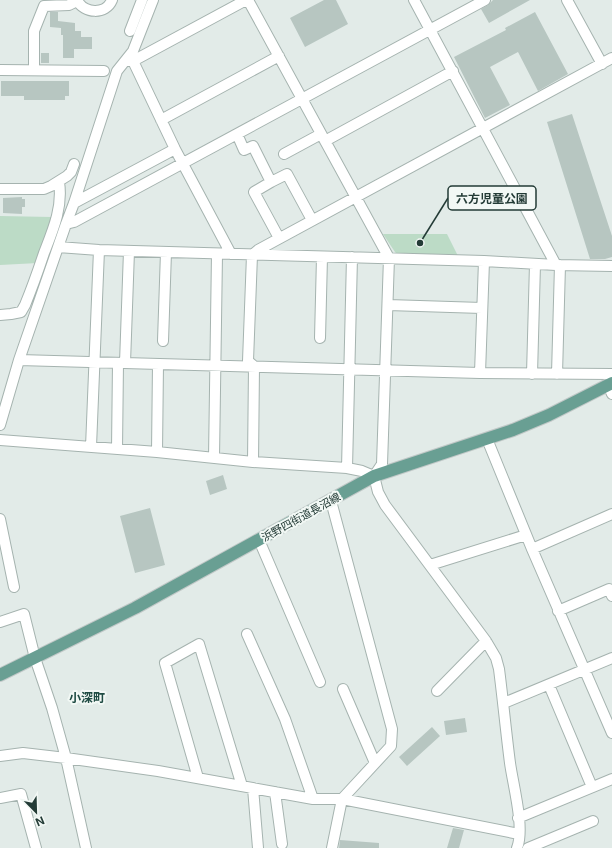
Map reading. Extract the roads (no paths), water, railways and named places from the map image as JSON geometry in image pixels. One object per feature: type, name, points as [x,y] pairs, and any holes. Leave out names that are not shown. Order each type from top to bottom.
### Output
[{"type":"main road","name":"浜野四街道長沼線","points":[[0,675],[135,608],[374,476],[514,430],[549,415],[611,384]]},
{"type":"street","points":[[34,70],[34,31],[44,6],[69,5],[77,0],[79,4],[89,11],[101,11],[106,9],[112,0]]},
{"type":"street","points":[[130,31],[142,0]]},
{"type":"street","points":[[128,61],[153,0]]},
{"type":"street","points":[[0,426],[19,360],[74,203],[116,71],[128,61],[247,0],[389,258],[382,464],[374,476]]},
{"type":"street","points":[[414,0],[558,265],[557,374]]},
{"type":"street","points":[[66,224],[74,222],[183,164],[485,0]]},
{"type":"street","points":[[567,0],[602,64]]},
{"type":"street","points":[[161,120],[279,56]]},
{"type":"street","points":[[254,366],[248,361],[252,255],[279,238],[612,58]]},
{"type":"street","points":[[128,61],[161,120],[231,254]]},
{"type":"street","points":[[0,70],[104,71]]},
{"type":"street","points":[[284,154],[323,138],[453,71]]},
{"type":"street","points":[[237,134],[244,150],[253,146],[271,182]]},
{"type":"street","points":[[74,203],[175,149]]},
{"type":"street","points":[[0,189],[44,189],[59,182],[71,172],[74,164]]},
{"type":"street","points":[[279,238],[254,192],[271,182],[287,174],[312,220]]},
{"type":"street","points":[[0,315],[21,312],[25,305],[55,224],[60,205],[59,182]]},
{"type":"street","points":[[58,247],[128,251],[612,266]]},
{"type":"street","points":[[91,447],[99,250]]},
{"type":"street","points":[[117,449],[128,251]]},
{"type":"street","points":[[163,341],[166,252]]},
{"type":"street","points":[[214,458],[217,254]]},
{"type":"street","points":[[320,338],[322,257]]},
{"type":"street","points":[[347,468],[348,369],[352,257]]},
{"type":"street","points":[[480,373],[484,261]]},
{"type":"street","points":[[532,374],[535,264]]},
{"type":"street","points":[[388,305],[482,308]]},
{"type":"street","points":[[19,360],[557,374],[611,384]]},
{"type":"street","points":[[156,452],[158,364]]},
{"type":"street","points":[[253,462],[254,366]]},
{"type":"street","points":[[0,440],[156,452],[253,462],[347,468],[362,471],[374,476],[381,498],[486,641],[496,658],[504,704],[510,763],[518,818],[519,842],[517,848]]},
{"type":"street","points":[[487,440],[558,610],[612,731]]},
{"type":"street","points":[[331,501],[392,729],[391,746],[342,800],[332,848]]},
{"type":"street","points":[[532,548],[612,514]]},
{"type":"street","points":[[0,519],[3,552],[14,586]]},
{"type":"street","points":[[430,565],[526,535]]},
{"type":"street","points":[[259,540],[320,682]]},
{"type":"street","points":[[558,610],[609,589],[612,596]]},
{"type":"street","points":[[0,622],[24,614],[35,658],[52,708],[66,758],[86,848]]},
{"type":"street","points":[[247,634],[285,719],[313,799]]},
{"type":"street","points":[[437,691],[486,641]]},
{"type":"street","points":[[198,778],[165,663],[199,644],[242,786]]},
{"type":"street","points":[[504,704],[612,658]]},
{"type":"street","points":[[548,685],[592,787]]},
{"type":"street","points":[[343,689],[375,763]]},
{"type":"street","points":[[0,756],[23,753],[66,758],[198,778],[313,799],[342,800],[519,834]]},
{"type":"street","points":[[518,818],[612,779]]},
{"type":"street","points":[[253,788],[258,848]]},
{"type":"street","points":[[275,792],[282,844]]},
{"type":"street","points":[[0,798],[21,794],[36,848]]},
{"type":"street","points":[[528,848],[593,821]]},
{"type":"place","name":"六方児童公園","points":[[420,243]]},
{"type":"district","name":"小深町","points":[[87,697]]}]
